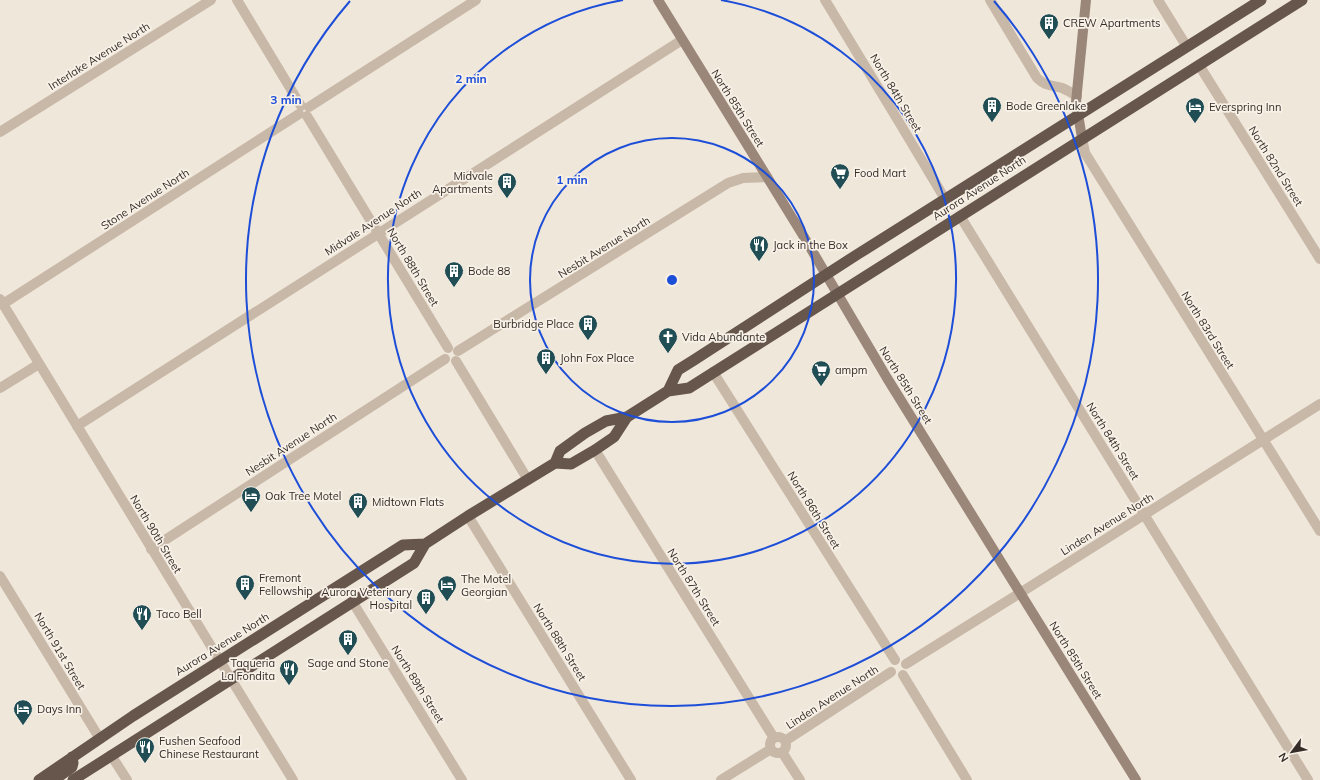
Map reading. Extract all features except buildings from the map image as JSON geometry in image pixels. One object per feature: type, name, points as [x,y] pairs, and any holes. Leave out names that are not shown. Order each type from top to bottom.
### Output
[{"type":"highway","name":"Aurora Avenue North","points":[[668,391],[678,370],[826,274],[1261,0]]},
{"type":"highway","name":"Aurora Avenue North","points":[[555,463],[571,464],[594,450],[614,437],[627,418],[668,391],[689,388],[1302,0]]},
{"type":"highway","name":"Aurora Avenue North","points":[[73,780],[352,601],[414,563],[425,544],[555,463],[560,451],[598,426],[606,421],[627,418]]},
{"type":"highway","name":"Aurora Avenue North","points":[[39,780],[219,661],[403,545],[425,544]]},
{"type":"highway","points":[[54,780],[72,767],[72,757]]},
{"type":"main road","name":"North 85th Street","points":[[658,0],[826,274],[837,295],[1136,780]]},
{"type":"main road","points":[[1082,138],[1076,102],[1086,0]]},
{"type":"street","name":"Interlake Avenue North","points":[[0,132],[211,0]]},
{"type":"street","name":"North 88th Street","points":[[237,0],[448,348]]},
{"type":"street","name":"Stone Avenue North","points":[[2,301],[304,111],[476,0]]},
{"type":"street","name":"North 84th Street","points":[[825,0],[945,199]]},
{"type":"street","points":[[990,0],[1042,83],[1062,88],[1077,96]]},
{"type":"street","points":[[1158,0],[1187,47]]},
{"type":"street","name":"Midvale Avenue North","points":[[77,426],[682,40]]},
{"type":"street","name":"North 82nd Street","points":[[1199,65],[1320,259]]},
{"type":"street","name":"North 83rd Street","points":[[1082,138],[1085,153],[1262,440],[1320,531]]},
{"type":"street","name":"Nesbit Avenue North","points":[[458,351],[728,183],[743,178],[766,177]]},
{"type":"street","name":"North 84th Street","points":[[960,216],[1308,780]]},
{"type":"street","name":"North 90th Street","points":[[2,301],[219,661],[293,780]]},
{"type":"street","points":[[454,347],[458,351],[459,358],[456,361],[450,363],[445,359],[444,352],[448,348],[454,347]]},
{"type":"street","name":"Nesbit Avenue North","points":[[151,549],[445,359]]},
{"type":"street","points":[[456,361],[528,480]]},
{"type":"street","points":[[0,388],[39,364]]},
{"type":"street","name":"North 86th Street","points":[[713,372],[895,660]]},
{"type":"street","name":"Linden Avenue North","points":[[906,664],[1320,404]]},
{"type":"street","name":"North 87th Street","points":[[594,450],[774,738]]},
{"type":"street","name":"North 88th Street","points":[[468,516],[631,780]]},
{"type":"street","name":"North 91st Street","points":[[0,576],[100,739]]},
{"type":"street","name":"North 89th Street","points":[[352,601],[462,780]]},
{"type":"street","points":[[895,660],[900,660],[906,664],[906,671],[903,675],[897,676],[892,672],[890,666],[895,660]]},
{"type":"street","name":"Linden Avenue North","points":[[784,741],[892,672]]},
{"type":"street","points":[[903,675],[967,780]]},
{"type":"street","points":[[771,749],[770,744],[774,738],[779,737],[784,741],[786,747],[782,752]]},
{"type":"street","points":[[771,749],[774,752],[782,752]]},
{"type":"street","points":[[721,780],[771,749]]},
{"type":"street","points":[[782,752],[800,780]]},
{"type":"street","points":[[112,755],[127,780]]},
{"type":"place","name":"CREW Apartments","points":[[1049,40]]},
{"type":"place","name":"Bode Greenlake","points":[[992,123]]},
{"type":"place","name":"Everspring Inn","points":[[1195,124]]},
{"type":"place","name":"Food Mart","points":[[840,190]]},
{"type":"place","name":"Midvale Apartments","points":[[507,199]]},
{"type":"place","name":"Jack in the Box","points":[[759,262]]},
{"type":"place","name":"Bode 88","points":[[454,288]]},
{"type":"place","name":"Burbridge Place","points":[[588,341]]},
{"type":"place","name":"Vida Abundante","points":[[668,354]]},
{"type":"place","name":"John Fox Place","points":[[546,375]]},
{"type":"place","name":"ampm","points":[[821,387]]},
{"type":"place","name":"Oak Tree Motel","points":[[251,513]]},
{"type":"place","name":"Midtown Flats","points":[[358,519]]},
{"type":"place","name":"Fremont Fellowship","points":[[245,601]]},
{"type":"place","name":"The Motel Georgian","points":[[447,602]]},
{"type":"place","name":"Aurora Veterinary Hospital","points":[[426,615]]},
{"type":"place","name":"Taco Bell","points":[[142,631]]},
{"type":"place","name":"Sage and Stone","points":[[348,656]]},
{"type":"place","name":"Taqueria La Fondita","points":[[289,686]]},
{"type":"place","name":"Days Inn","points":[[23,726]]},
{"type":"place","name":"Fushen Seafood Chinese Restaurant","points":[[145,764]]}]
